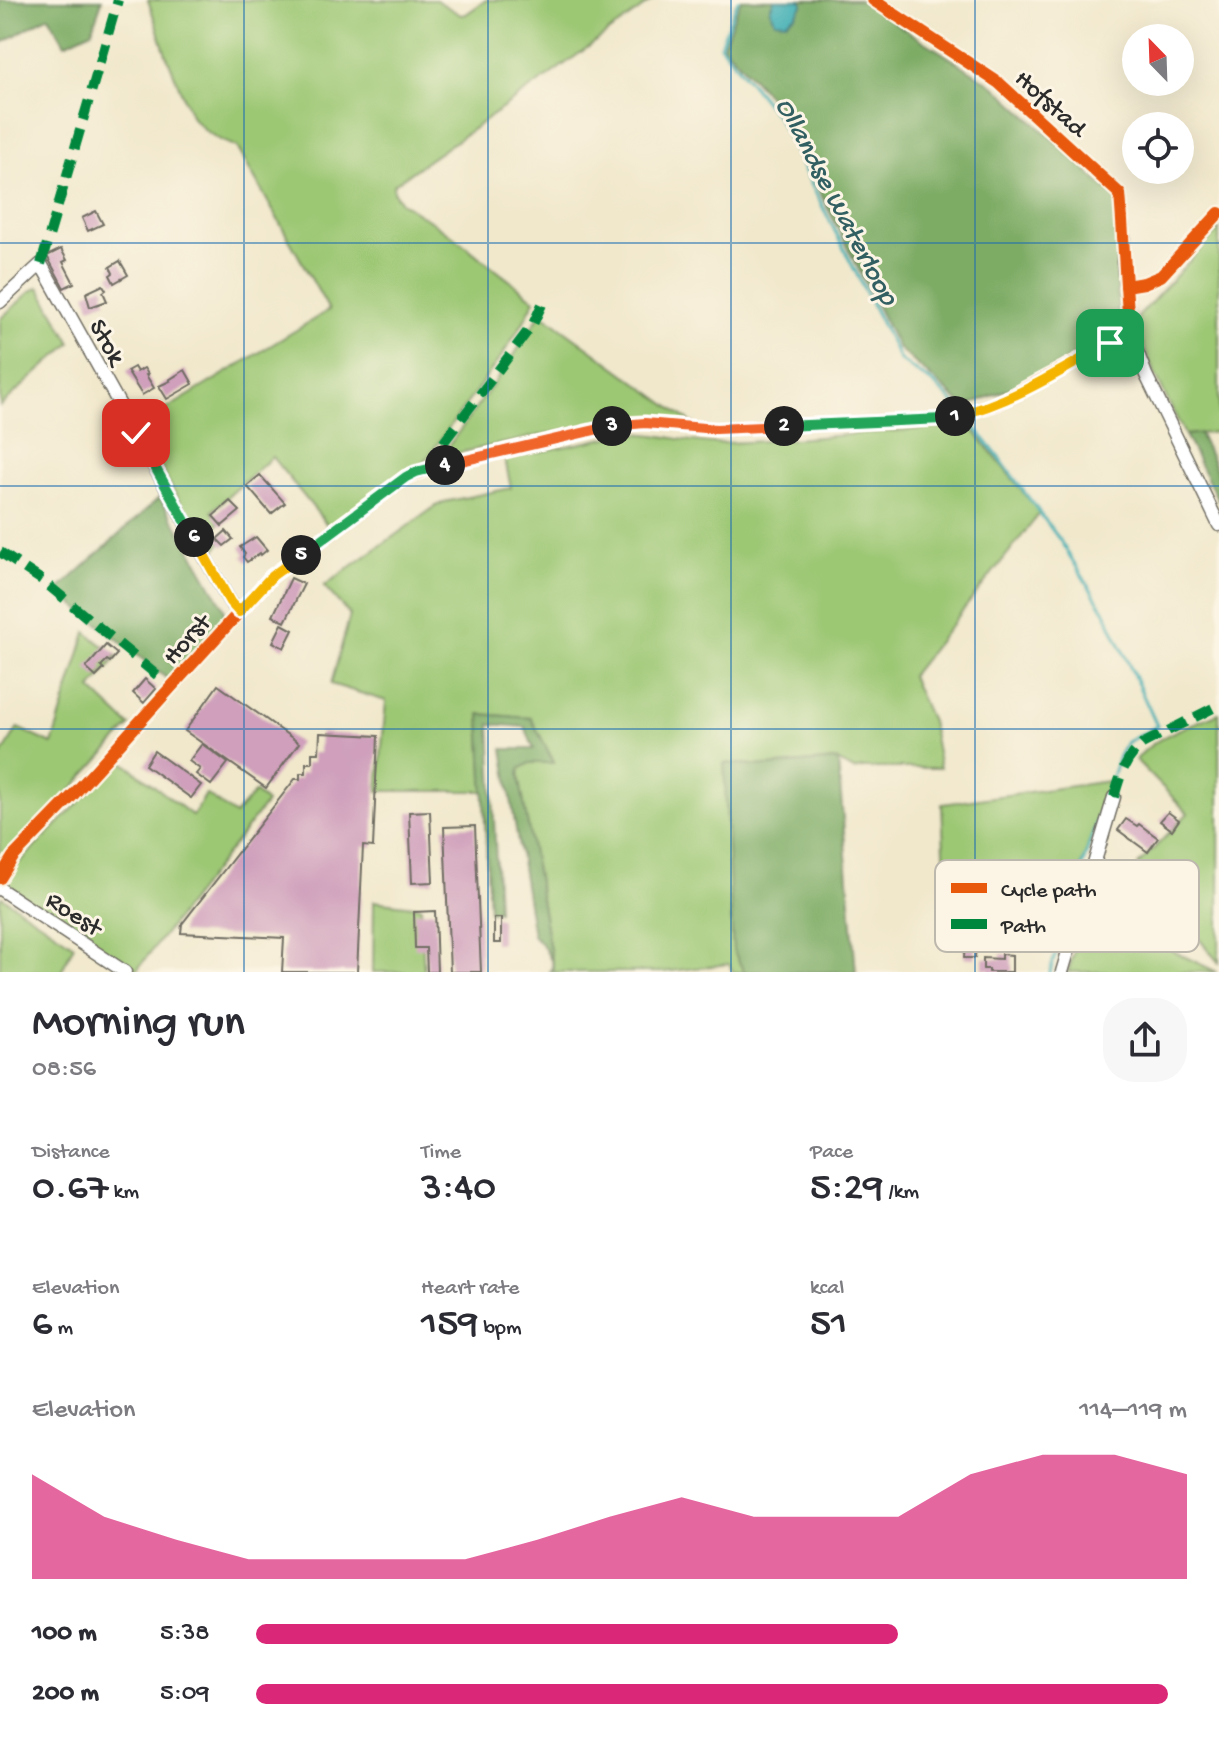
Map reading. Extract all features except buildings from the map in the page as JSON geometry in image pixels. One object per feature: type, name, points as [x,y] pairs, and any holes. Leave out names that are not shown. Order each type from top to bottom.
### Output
[{"type":"street","name":"Hofstad","points":[[873,0],[999,83],[1120,194],[1130,333],[1146,375],[1219,525]]},
{"type":"street","points":[[1126,286],[1161,276],[1219,213]]},
{"type":"street","name":"Stok","points":[[0,302],[41,264],[230,602],[239,612]]},
{"type":"street","name":"Horst","points":[[0,878],[13,857],[272,576],[416,472],[620,424],[716,429],[943,419],[996,404],[1130,333]]},
{"type":"street","points":[[1095,860],[1114,797]]},
{"type":"street","name":"Roest","points":[[0,889],[125,972]]},
{"type":"street","points":[[1062,972],[1068,952]]},
{"type":"green space","points":[[0,0],[102,0],[92,31],[65,44],[49,16],[0,44]]},
{"type":"green space","points":[[148,0],[436,0],[461,15],[486,0],[653,0],[393,185],[394,193],[401,202],[450,234],[535,300],[503,354],[422,465],[329,527],[272,457],[212,511],[219,523],[214,531],[221,542],[211,556],[137,427],[329,310],[237,147],[206,131],[192,118]]},
{"type":"green space","points":[[741,0],[774,0],[770,9],[803,4],[801,0],[859,0],[996,87],[1116,198],[1116,325],[1040,376],[965,407],[898,348],[776,104],[723,45]]},
{"type":"green space","points":[[1219,229],[1219,432],[1185,435],[1148,358],[1138,317]]},
{"type":"green space","points":[[39,287],[71,343],[0,406],[0,319]]},
{"type":"green space","points":[[541,313],[692,423],[612,420],[444,456]]},
{"type":"green space","points":[[970,426],[1040,513],[911,676],[931,721],[940,768],[854,770],[835,760],[768,766],[725,763],[733,949],[744,972],[733,972],[729,964],[663,972],[554,972],[519,776],[520,769],[530,763],[554,762],[531,718],[480,714],[484,791],[378,791],[386,701],[331,684],[350,615],[324,586],[436,506],[511,488],[505,459],[625,434],[723,443]]},
{"type":"green space","points":[[1199,433],[1219,475],[1219,502],[1185,435]]},
{"type":"green space","points":[[160,497],[224,608],[226,617],[170,681],[57,591]]},
{"type":"green space","points":[[86,632],[117,657],[91,689],[130,726],[53,810],[0,861],[0,758],[18,728],[52,744]]},
{"type":"green space","points":[[1219,713],[1219,963],[1199,939],[1199,860],[1143,860],[1188,813],[1136,760],[1163,737]]},
{"type":"green space","points":[[480,714],[531,718],[554,763],[530,763],[520,769],[519,776],[552,963],[533,935],[503,749],[534,749],[525,727],[490,724],[498,911],[489,911]]},
{"type":"green space","points":[[121,760],[193,816],[206,794],[235,815],[255,792],[266,803],[136,971],[5,882],[8,874]]},
{"type":"green space","points":[[836,760],[856,972],[744,972],[733,950],[724,763],[768,766]]},
{"type":"green space","points":[[1109,781],[1084,860],[944,860],[942,804]]},
{"type":"green space","points":[[2,897],[74,945],[61,972],[0,972]]},
{"type":"green space","points":[[374,901],[421,907],[424,972],[373,972]]},
{"type":"green space","points":[[1074,952],[1175,952],[1217,972],[1068,972]]},
{"type":"water","points":[[774,0],[801,0],[803,4],[796,15],[786,22],[775,21],[770,9]]},
{"type":"waterway","name":"Ollandse Waterloop","points":[[738,0],[720,45],[777,116],[900,360],[934,384],[956,405]]},
{"type":"waterway","name":"Ollandse Waterloop","points":[[970,421],[1059,539],[1105,612],[1157,726],[1127,742],[1119,756],[1084,860]]},
{"type":"waterway","name":"Ollandse Waterloop","points":[[1050,972],[1056,952]]},
{"type":"marked path","points":[[41,264],[118,0]]},
{"type":"marked path","points":[[429,469],[441,446],[533,324],[545,298]]},
{"type":"marked path","points":[[0,552],[43,581],[171,687]]},
{"type":"marked path","points":[[1114,797],[1127,762],[1142,744],[1219,705]]},
{"type":"cycle path","points":[[0,878],[13,857],[272,576],[406,477],[620,424],[716,429],[943,419],[996,404],[1130,333],[1120,194],[999,83],[873,0]]},
{"type":"cycle path","points":[[1126,286],[1161,276],[1219,213]]},
{"type":"route","points":[[136,433],[230,602],[239,612],[272,576],[416,472],[620,424],[716,429],[943,419],[996,404],[1110,343]]}]
